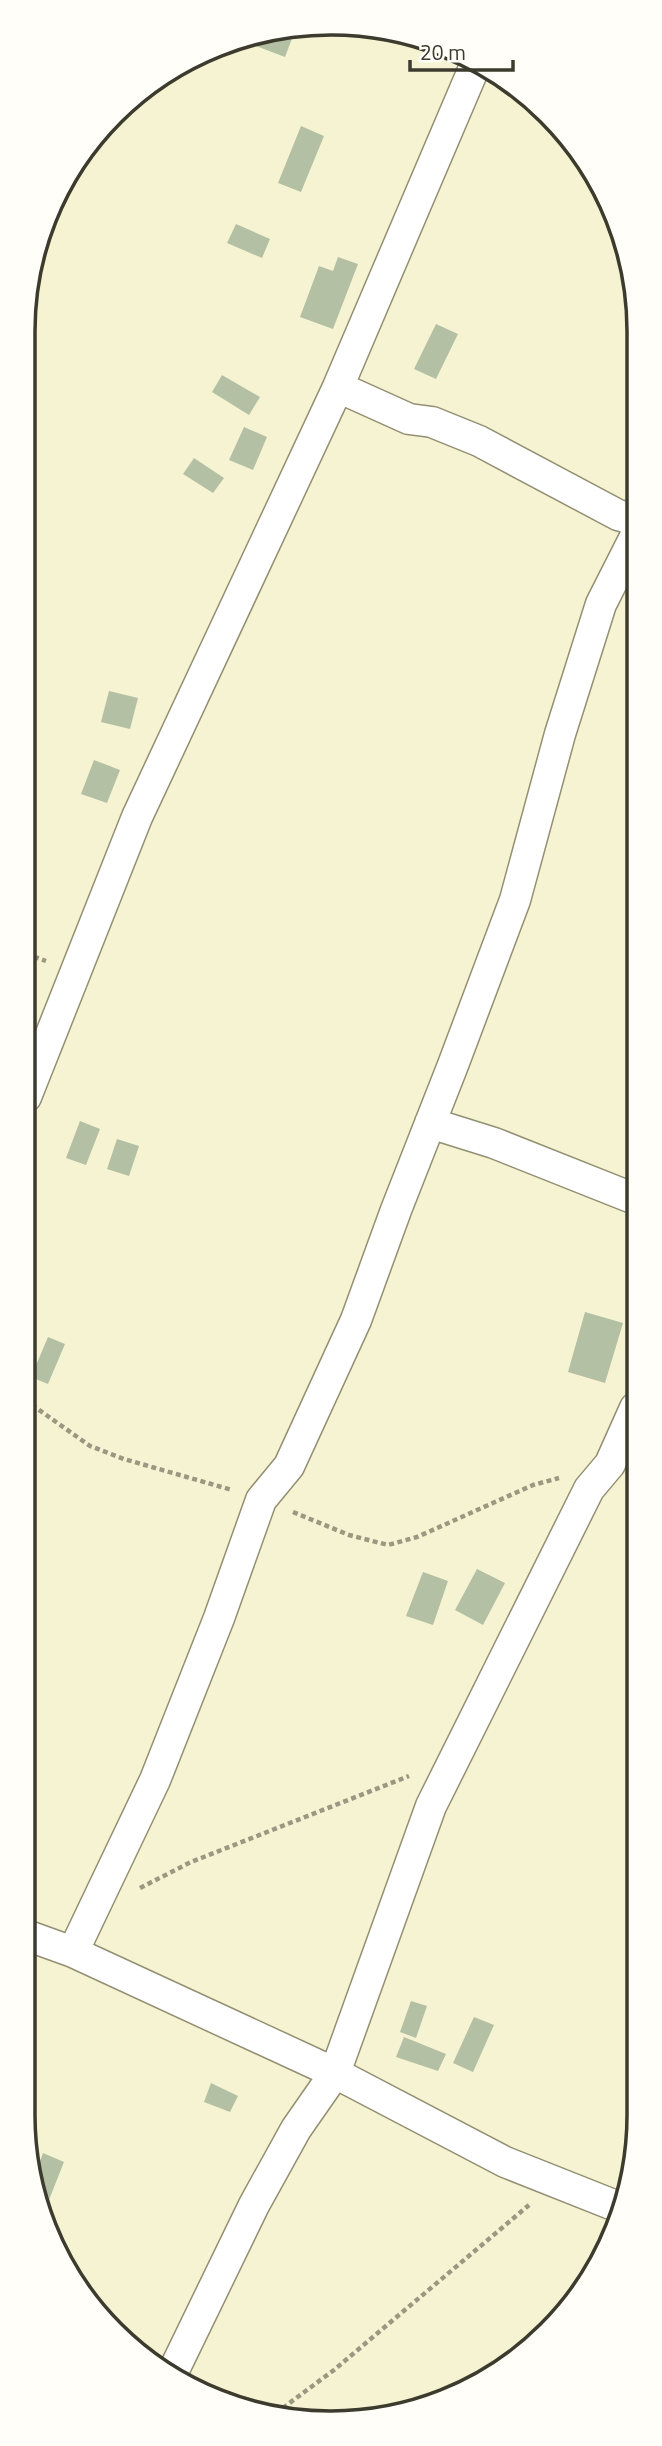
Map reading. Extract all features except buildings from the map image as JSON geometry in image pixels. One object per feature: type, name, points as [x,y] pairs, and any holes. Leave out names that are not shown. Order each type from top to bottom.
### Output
[{"type":"street","points":[[35,1074],[137,817],[338,387],[472,72]]},
{"type":"street","points":[[338,387],[409,419],[432,422],[479,441],[627,518]]},
{"type":"street","points":[[74,1952],[155,1780],[219,1618],[261,1500],[289,1466],[356,1320],[515,900],[560,734],[601,604],[627,553]]},
{"type":"street","points":[[430,1123],[494,1143],[627,1196]]},
{"type":"street","points":[[176,2366],[254,2205],[296,2129],[335,2073],[431,1806],[589,1489],[610,1464],[627,1426]]},
{"type":"street","points":[[35,1938],[74,1952],[335,2073],[505,2162],[613,2205]]},
{"type":"path","points":[[35,1407],[90,1446],[124,1459],[261,1500],[349,1535],[388,1545],[417,1536],[533,1485],[610,1464]]},
{"type":"path","points":[[92,1913],[191,1862],[455,1757]]},
{"type":"path","points":[[284,2407],[334,2370],[519,2215],[553,2181]]}]
